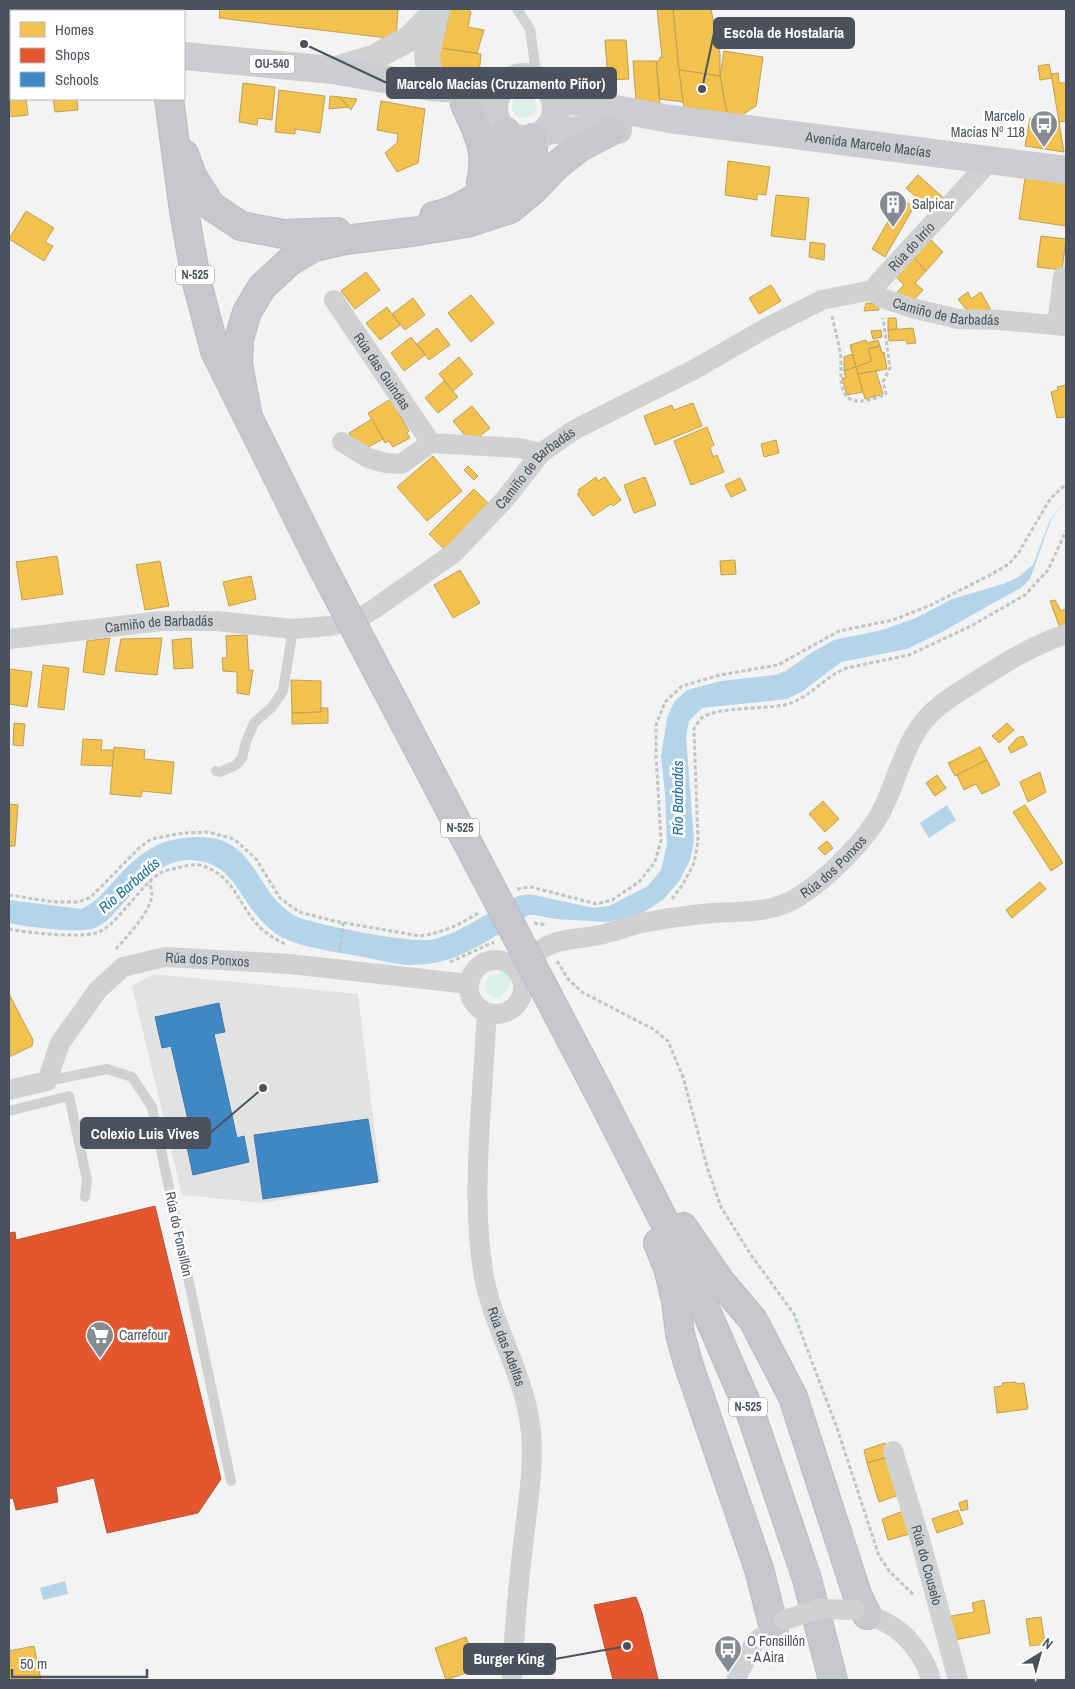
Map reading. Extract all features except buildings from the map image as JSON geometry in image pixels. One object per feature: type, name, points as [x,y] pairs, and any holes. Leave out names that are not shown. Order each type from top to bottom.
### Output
[{"type":"highway","points":[[465,104],[484,150],[485,166],[479,194]]},
{"type":"highway","points":[[170,111],[192,176],[212,206],[242,226],[283,234],[338,232],[445,214],[467,203],[495,180],[501,124]]},
{"type":"highway","name":"N-525","points":[[170,111],[196,279],[215,351],[322,566],[598,1090],[684,1260],[751,1414],[807,1579],[833,1680]]},
{"type":"highway","points":[[248,418],[238,364],[239,339],[247,312],[262,287],[289,262],[314,247],[345,240],[467,223],[510,209],[533,190],[556,166],[612,120]]},
{"type":"highway","points":[[467,223],[509,192],[540,134]]},
{"type":"highway","points":[[627,1146],[720,1281],[753,1320],[793,1397],[858,1597],[861,1612]]},
{"type":"highway","points":[[627,1146],[643,1207],[669,1271],[676,1301],[680,1334],[688,1363],[779,1624]]},
{"type":"main road","name":"OU-540","points":[[185,49],[212,58]]},
{"type":"main road","name":"OU-540","points":[[185,56],[332,70],[430,87],[484,91],[504,86],[511,80],[520,77],[530,77]]},
{"type":"main road","name":"OU-540","points":[[185,62],[212,58]]},
{"type":"main road","points":[[530,77],[539,80],[547,86],[553,94],[556,103],[553,123],[540,134]]},
{"type":"main road","points":[[501,124],[495,100],[504,86]]},
{"type":"main road","name":"OU-540","points":[[430,87],[501,124],[515,137],[524,139],[540,134]]},
{"type":"main road","name":"Avenida Marcelo Macías","points":[[553,94],[612,120]]},
{"type":"main road","name":"Avenida Marcelo Macías","points":[[540,134],[612,120],[670,119],[1066,170]]},
{"type":"street","points":[[332,70],[373,58],[410,38],[438,9]]},
{"type":"street","points":[[430,87],[427,54],[438,9]]},
{"type":"street","name":"Rúa do Irrio","points":[[878,294],[878,282],[990,161]]},
{"type":"street","points":[[1062,325],[1063,277],[1066,278]]},
{"type":"street","name":"Camiño de Barbadás","points":[[9,639],[162,620],[216,621],[293,630],[330,626],[356,620],[454,552],[505,499],[541,453],[574,430],[695,369],[768,327],[822,300],[878,294],[939,316],[958,320],[999,320],[1062,325]]},
{"type":"street","name":"Rúa das Guindas","points":[[334,300],[430,444]]},
{"type":"street","points":[[342,442],[368,458],[386,463],[401,464],[430,444],[518,448],[541,453]]},
{"type":"street","name":"Rúa dos Ponxos","points":[[516,968],[548,946],[562,941],[598,936],[642,923],[703,914],[765,910],[782,906],[798,897],[819,881],[866,836],[883,808],[918,728],[927,717],[950,698],[1003,663],[1039,644],[1066,634]]},
{"type":"street","name":"Rúa dos Ponxos","points":[[47,1081],[60,1043],[102,986],[123,967],[165,957],[290,964],[469,984]]},
{"type":"street","points":[[501,960],[509,962],[516,968],[524,985],[523,994],[513,1009],[505,1013],[487,1013],[475,1004],[469,991],[469,984],[471,975],[476,968],[484,962],[501,960]]},
{"type":"street","name":"Rúa das Adelfas","points":[[487,1013],[476,1184],[479,1243],[484,1279],[496,1321],[517,1372],[529,1416],[531,1434],[531,1469],[515,1617],[512,1680]]},
{"type":"street","points":[[9,1090],[47,1081]]},
{"type":"street","name":"Rúa do Couselo","points":[[894,1450],[958,1680]]},
{"type":"street","points":[[736,1680],[755,1642],[779,1624],[819,1609],[861,1612],[888,1623],[908,1638],[928,1668],[931,1680]]},
{"type":"lane","points":[[517,9],[530,29],[535,65],[530,77]]},
{"type":"lane","points":[[216,771],[220,772],[236,765],[242,758],[254,723],[272,707],[283,691],[293,630]]},
{"type":"lane","name":"Rúa do Fonsillón","points":[[47,1081],[107,1070],[132,1077],[152,1107],[231,1481]]},
{"type":"lane","points":[[9,1111],[68,1096],[87,1180],[85,1197]]},
{"type":"path","points":[[829,299],[840,354],[841,379],[845,395],[853,402],[860,402],[886,393],[883,382],[890,368],[882,307],[878,294]]},
{"type":"path","points":[[515,890],[531,887],[597,904],[612,900],[639,882],[655,862],[661,840],[656,725],[665,702],[682,686],[720,675],[778,666],[839,631],[893,620],[931,605],[990,575],[1009,564],[1019,552],[1050,499],[1066,484]]},
{"type":"path","points":[[642,923],[662,911],[684,884],[694,863],[698,841],[694,729],[703,717],[721,712],[785,705],[806,696],[838,671],[909,655],[971,626],[1026,596],[1048,570],[1066,531]]},
{"type":"path","points":[[9,895],[54,902],[78,902],[91,897],[139,848],[152,839],[183,833],[208,832],[234,839],[256,859],[280,898],[299,912],[344,923],[420,936],[433,934],[462,923],[487,908]]},
{"type":"path","points":[[9,929],[65,935],[97,933],[112,922],[150,882],[163,872],[184,866],[201,865],[220,873],[256,923],[271,937],[288,945]]},
{"type":"path","points":[[114,952],[134,930],[144,914],[152,896],[150,882]]},
{"type":"path","points":[[340,953],[344,923]]},
{"type":"path","points":[[526,927],[534,923],[552,926]]},
{"type":"path","points":[[448,962],[501,939]]},
{"type":"path","points":[[548,946],[568,979],[582,992],[653,1029],[668,1041],[683,1077],[708,1170],[721,1207],[751,1255],[794,1314],[837,1428],[879,1556],[890,1572],[921,1601]]},
{"type":"path","points":[[334,956],[343,958]]},
{"type":"shaded area","points":[[154,974],[358,994],[381,1182],[263,1203],[182,1195],[132,986]]},
{"type":"green space","points":[[524,94],[533,97],[536,106],[533,115],[524,118],[515,115],[512,106],[515,97]]},
{"type":"green space","points":[[506,966],[514,973],[512,982],[500,997],[493,997],[486,993],[486,981],[491,975],[498,974]]},
{"type":"water","name":"Río Barbadás","points":[[1066,501],[1051,520],[1030,579],[1021,588],[942,632],[907,649],[841,662],[803,691],[787,699],[702,708],[689,721],[686,736],[694,841],[690,860],[680,880],[664,899],[638,916],[606,922],[555,919],[529,915],[486,942],[463,954],[439,962],[413,965],[386,962],[312,948],[283,938],[262,922],[225,873],[216,866],[191,860],[169,864],[150,876],[113,915],[100,926],[92,929],[63,930],[9,923],[9,900],[81,909],[98,897],[126,868],[149,849],[167,841],[191,837],[214,838],[233,846],[249,862],[276,900],[297,917],[325,925],[388,937],[435,939],[467,926],[518,896],[529,894],[594,908],[609,906],[648,886],[661,870],[667,844],[665,793],[661,757],[667,717],[674,702],[687,690],[721,681],[775,675],[786,671],[811,653],[834,640],[882,630],[916,618],[952,599],[1017,578],[1033,565],[1050,520]]},
{"type":"water","points":[[947,805],[956,820],[929,838],[920,823]]},
{"type":"water","points":[[65,1581],[68,1594],[43,1600],[40,1588]]},
{"type":"place","name":"Marcelo Macías (Cruzamento Piñor)","points":[[304,44]]},
{"type":"place","name":"Escola de Hostalaría","points":[[702,89]]},
{"type":"place","name":"Marcelo Macías Nº 118","points":[[1044,148]]},
{"type":"place","name":"Salpicar","points":[[893,228]]},
{"type":"place","name":"Colexio Luis Vives","points":[[263,1088]]},
{"type":"place","name":"Carrefour","points":[[100,1359]]},
{"type":"place","name":"Burger King","points":[[627,1646]]},
{"type":"place","name":"O Fonsillón - A Aira","points":[[728,1673]]}]
